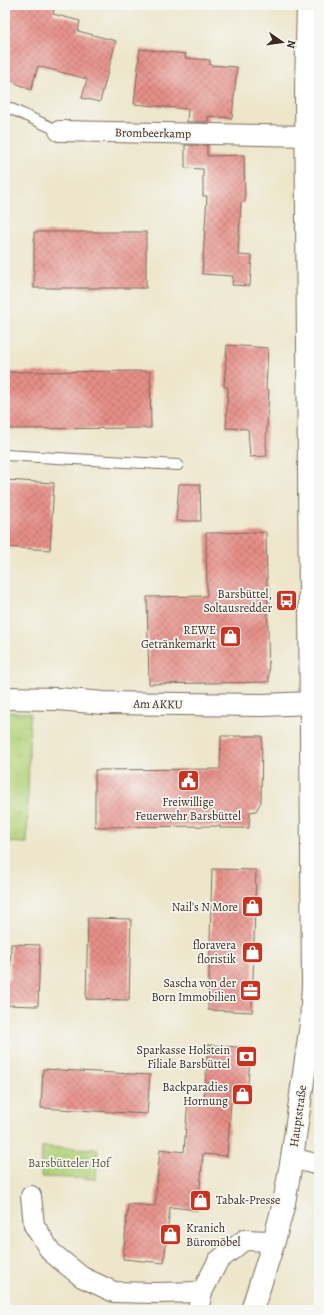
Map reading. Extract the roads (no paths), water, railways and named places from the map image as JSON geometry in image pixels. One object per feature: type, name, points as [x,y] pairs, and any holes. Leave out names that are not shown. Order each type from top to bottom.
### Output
[{"type":"street","name":"Hauptstraße","points":[[252,1310],[274,1241],[284,1203],[311,1024],[313,985],[315,701],[314,492],[306,87],[308,5]]},
{"type":"street","name":"Brombeerkamp","points":[[60,131],[307,136]]},
{"type":"street","name":"Am AKKU","points":[[5,698],[58,699],[103,703],[255,705],[315,701]]},
{"type":"street","points":[[292,1158],[319,1165]]},
{"type":"street","points":[[31,1196],[34,1225],[52,1252],[82,1277],[114,1292],[156,1293],[200,1301],[218,1261],[244,1240],[274,1241]]},
{"type":"lane","name":"Brombeerkamp","points":[[5,106],[60,131]]},
{"type":"lane","points":[[5,455],[178,465]]},
{"type":"place","name":"Barsbüttel, Soltausredder","points":[[287,601]]},
{"type":"place","name":"REWE Getränkemarkt","points":[[231,637]]},
{"type":"place","name":"Freiwillige Feuerwehr Barsbüttel","points":[[188,781]]},
{"type":"place","name":"Nail's N More","points":[[253,907]]},
{"type":"place","name":"floravera floristik","points":[[252,952]]},
{"type":"place","name":"Sascha von der Born Immobilien","points":[[251,990]]},
{"type":"place","name":"Sparkasse Holstein Filiale Barsbüttel","points":[[246,1057]]},
{"type":"place","name":"Backparadies Hornung","points":[[243,1094]]},
{"type":"place","name":"Tabak-Presse","points":[[201,1200]]},
{"type":"place","name":"Kranich Büromöbel","points":[[170,1235]]},
{"type":"park label","name":"Barsbütteler Hof","points":[[69,1163]]}]
